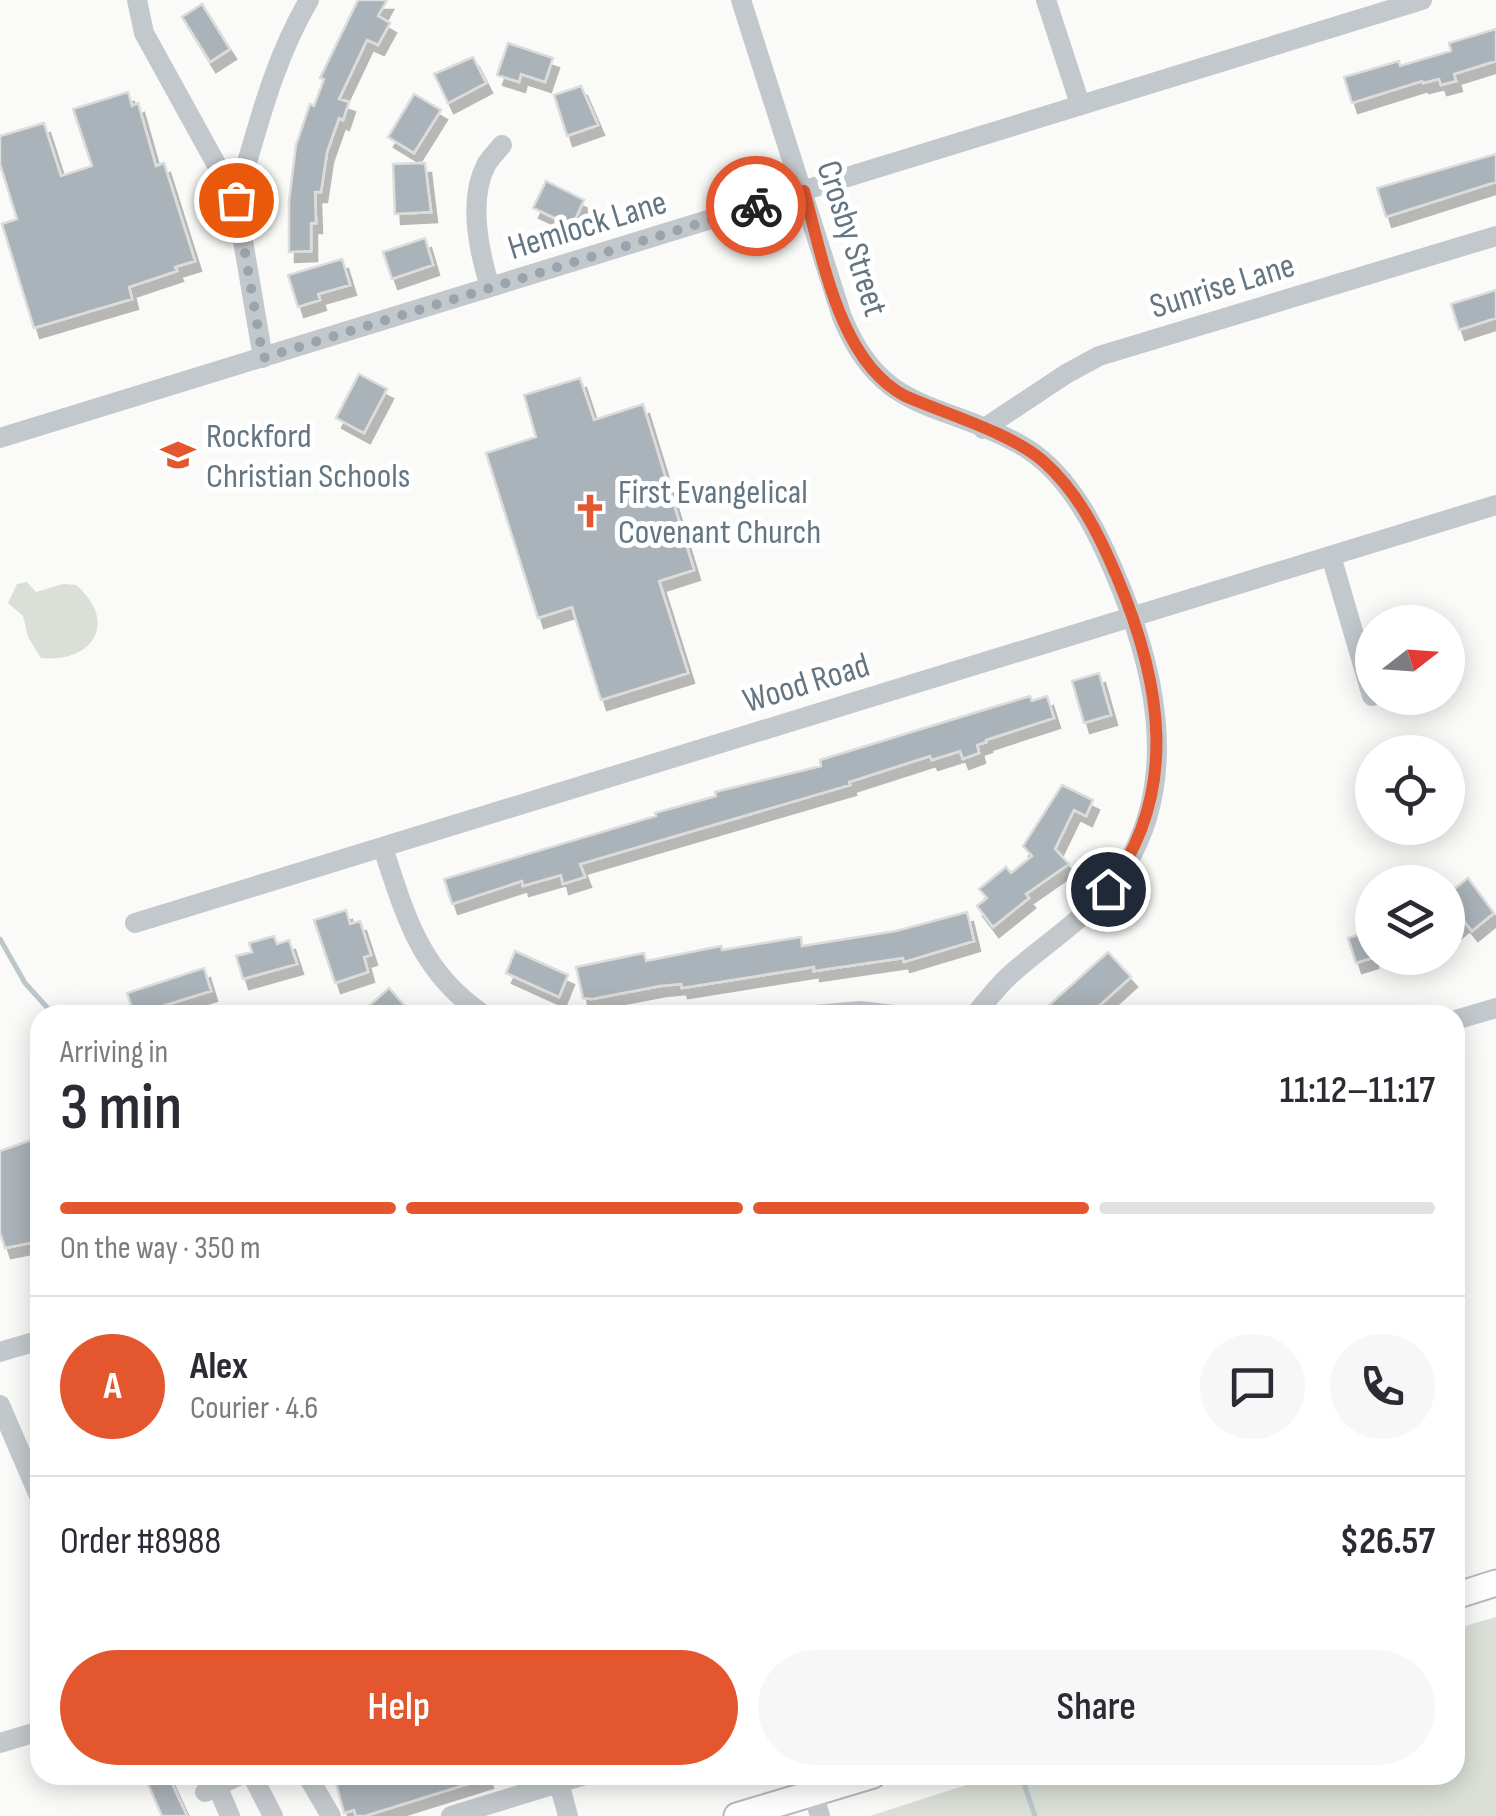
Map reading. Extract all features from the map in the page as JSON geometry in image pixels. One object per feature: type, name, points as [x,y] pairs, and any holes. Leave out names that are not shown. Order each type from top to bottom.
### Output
[{"type":"main road","points":[[1465,1593],[1496,1583]]},
{"type":"main road","points":[[737,1816],[842,1785]]},
{"type":"street","points":[[137,0],[144,33],[236,200],[263,358]]},
{"type":"street","points":[[236,200],[270,79],[308,0]]},
{"type":"street","name":"Crosby Street","points":[[740,0],[842,317],[868,365],[890,388],[1017,442],[1060,478],[1101,540],[1134,615],[1152,686],[1156,720],[1152,800],[1137,845],[1124,869],[1092,907],[1010,976],[983,1005]]},
{"type":"street","points":[[1046,0],[1080,104]]},
{"type":"street","name":"Hemlock Lane","points":[[0,438],[1422,0]]},
{"type":"street","points":[[490,287],[480,255],[478,202],[485,166],[502,146]]},
{"type":"street","name":"Sunrise Lane","points":[[983,429],[1099,356],[1496,236]]},
{"type":"street","name":"Wood Road","points":[[135,923],[1496,505]]},
{"type":"street","points":[[1331,556],[1355,638]]},
{"type":"street","points":[[384,848],[414,940],[454,992],[471,1005]]},
{"type":"street","points":[[1465,1017],[1496,1008]]},
{"type":"street","points":[[0,1352],[30,1343]]},
{"type":"street","points":[[0,1405],[30,1475]]},
{"type":"street","points":[[0,1743],[30,1733]]},
{"type":"street","points":[[219,1785],[211,1789],[230,1816]]},
{"type":"street","points":[[257,1785],[273,1816]]},
{"type":"street","points":[[312,1785],[331,1816]]},
{"type":"street","points":[[451,1816],[556,1785]]},
{"type":"street","points":[[559,1785],[568,1816]]},
{"type":"shaded area","points":[[27,582],[36,592],[63,584],[76,585],[89,599],[98,626],[86,647],[59,658],[41,658],[28,637],[23,616],[8,603],[17,584]]},
{"type":"shaded area","points":[[1496,1617],[1496,1816],[870,1816],[966,1785],[1465,1785],[1465,1626]]},
{"type":"building","points":[[358,0],[387,0],[378,16],[390,23],[378,45],[367,40],[339,99],[349,102],[327,152],[321,192],[315,192],[316,223],[311,223],[311,251],[289,252],[289,201],[296,145],[310,104],[314,106],[324,79],[320,78]]},
{"type":"building","points":[[202,4],[230,49],[210,62],[182,17]]},
{"type":"building","points":[[1496,29],[1496,61],[1454,74],[1456,81],[1441,85],[1439,79],[1422,81],[1352,103],[1344,77],[1451,51],[1449,43]]},
{"type":"building","points":[[508,43],[553,58],[545,82],[521,74],[519,82],[497,75]]},
{"type":"building","points":[[473,57],[486,83],[448,103],[434,74]]},
{"type":"building","points":[[581,86],[598,125],[567,136],[554,95]]},
{"type":"building","points":[[128,92],[132,106],[138,103],[156,166],[164,163],[195,261],[129,287],[132,299],[34,328],[2,224],[17,219],[0,164],[0,136],[44,123],[61,176],[92,166],[73,109]]},
{"type":"building","points":[[414,94],[441,110],[414,153],[388,137]]},
{"type":"building","points":[[1496,154],[1496,182],[1386,217],[1377,188]]},
{"type":"building","points":[[425,163],[431,212],[395,214],[393,164]]},
{"type":"building","points":[[546,181],[584,200],[572,226],[533,208]]},
{"type":"building","points":[[425,238],[433,265],[392,279],[383,252]]},
{"type":"building","points":[[342,259],[350,285],[318,294],[320,300],[298,307],[288,275]]},
{"type":"building","points":[[1496,290],[1496,318],[1459,330],[1451,304]]},
{"type":"building","points":[[359,374],[387,389],[364,433],[336,418]]},
{"type":"building","name":"First Evangelical Covenant Church","points":[[580,378],[594,420],[643,404],[694,570],[659,581],[688,673],[601,700],[572,607],[538,618],[486,453],[536,437],[524,395]]},
{"type":"building","points":[[1099,673],[1111,715],[1084,723],[1072,681]]},
{"type":"building","points":[[1030,696],[1032,701],[1047,696],[1054,718],[986,740],[977,745],[979,753],[963,759],[960,751],[932,760],[930,756],[849,782],[850,785],[580,864],[585,877],[563,884],[561,875],[523,886],[522,881],[452,904],[444,879],[656,816],[655,813],[716,796],[715,792],[821,766],[820,760]]},
{"type":"building","points":[[1062,785],[1093,800],[1086,816],[1074,810],[1055,849],[1069,864],[1026,894],[1029,898],[993,927],[977,906],[987,898],[979,889],[1006,867],[1011,873],[1032,856],[1023,846]]},
{"type":"building","points":[[1468,878],[1494,913],[1472,931],[1465,922]]},
{"type":"building","points":[[346,910],[350,924],[360,921],[371,955],[364,957],[368,972],[335,983],[314,920]]},
{"type":"building","points":[[967,912],[974,941],[904,962],[903,958],[814,971],[814,967],[682,988],[681,984],[660,986],[592,999],[583,998],[576,967],[644,953],[646,961],[721,946],[722,950],[801,937],[802,946],[896,931]]},
{"type":"building","points":[[274,936],[277,944],[289,940],[297,964],[243,979],[236,956],[252,952],[249,943]]},
{"type":"building","points":[[1355,936],[1355,960],[1348,938]]},
{"type":"building","points":[[515,951],[568,975],[559,997],[506,973]]},
{"type":"building","points":[[1108,952],[1131,977],[1100,1005],[1049,1005]]},
{"type":"building","points":[[204,968],[211,991],[166,1005],[131,1005],[127,993]]},
{"type":"building","points":[[389,988],[404,1005],[370,1005]]},
{"type":"building","points":[[30,1140],[30,1243],[5,1248],[0,1233],[0,1151]]},
{"type":"building","points":[[148,1785],[173,1785],[187,1816],[162,1816]]},
{"type":"building","points":[[337,1785],[465,1785],[365,1816],[356,1816],[354,1810],[344,1813]]},
{"type":"waterway","points":[[0,939],[25,983],[45,1005]]},
{"type":"waterway","points":[[1024,1785],[1035,1816]]},
{"type":"way so far","points":[[236,200],[263,358],[756,206]]},
{"type":"place","name":"Rockford Christian Schools","points":[[178,455]]},
{"type":"place","name":"First Evangelical Covenant Church","points":[[590,511]]},
{"type":"route","points":[[756,206],[804,191],[849,335],[877,375],[905,396],[1029,450],[1060,478],[1101,540],[1134,615],[1147,661],[1156,720],[1156,772],[1146,822],[1124,869],[1108,889]]}]
